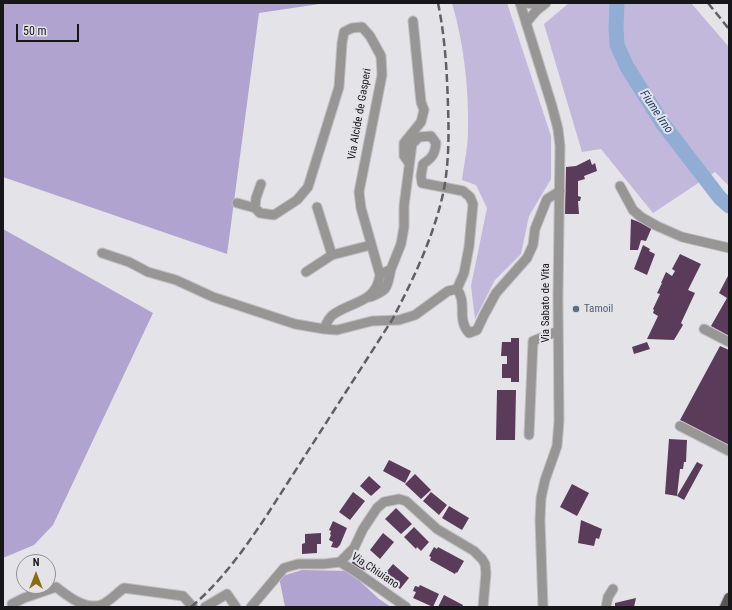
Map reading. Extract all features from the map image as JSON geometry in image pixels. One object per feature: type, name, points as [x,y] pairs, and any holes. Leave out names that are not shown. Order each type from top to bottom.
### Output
[{"type":"main road","points":[[725,607],[729,598]]},
{"type":"street","name":"Via Sabato de Vita","points":[[520,3],[558,129],[560,146],[558,437],[541,498],[540,520],[543,607]]},
{"type":"street","points":[[526,3],[545,3]]},
{"type":"street","points":[[526,23],[545,3]]},
{"type":"street","points":[[409,163],[404,156],[404,143],[421,122],[424,110],[421,102],[413,21]]},
{"type":"street","name":"Via Alcide de Gasperi","points":[[255,208],[260,212],[274,215],[297,200],[308,187],[339,87],[344,32],[352,28],[362,27],[370,36],[381,56],[382,75],[359,192],[361,208],[380,275]]},
{"type":"street","points":[[102,253],[129,262],[148,272],[176,280],[213,297],[295,324],[324,330],[336,330],[372,321],[399,320],[410,317],[431,305],[448,291],[456,289],[464,273],[470,247],[473,204],[470,197],[463,191],[422,183],[421,176],[423,164],[431,159],[436,152],[436,143],[431,136],[419,137],[412,144],[401,244],[391,269],[387,288],[382,292],[333,314],[328,320],[324,330]]},
{"type":"street","points":[[237,203],[255,208],[256,198],[261,184]]},
{"type":"street","points":[[620,186],[632,210],[641,218],[682,237],[729,248]]},
{"type":"street","points":[[456,289],[460,294],[461,299],[463,326],[469,333],[477,330],[496,293],[527,258],[532,245],[535,229],[547,199],[560,191]]},
{"type":"street","points":[[317,207],[332,255]]},
{"type":"street","points":[[306,272],[332,255],[371,245]]},
{"type":"street","points":[[367,298],[375,291],[379,283],[380,275],[391,269]]},
{"type":"street","points":[[704,330],[729,342]]},
{"type":"street","points":[[528,435],[533,341],[558,332]]},
{"type":"street","points":[[680,426],[729,451]]},
{"type":"street","points":[[340,562],[354,548],[363,529],[377,508],[384,502],[399,499],[406,501],[437,529],[474,551],[482,559],[485,564],[486,573],[483,607]]},
{"type":"street","name":"Via Chiuiano","points":[[251,607],[284,568],[298,564],[324,564],[340,562],[406,607]]},
{"type":"street","points":[[12,604],[24,598],[56,587],[78,603],[86,606],[99,606],[124,588],[183,596],[193,607]]},
{"type":"street","points":[[606,607],[608,597],[614,589]]},
{"type":"street","points":[[205,607],[227,594],[236,607]]},
{"type":"shaded area","points":[[3,3],[326,3],[259,13],[227,254],[3,177]]},
{"type":"shaded area","points":[[452,3],[507,3],[551,136],[551,179],[529,216],[521,254],[495,280],[475,319],[471,286],[487,208],[476,185],[462,180],[468,137],[468,99],[463,50]]},
{"type":"shaded area","points":[[569,3],[691,3],[729,47],[729,186],[715,172],[653,213],[601,149],[582,152],[544,24]]},
{"type":"shaded area","points":[[3,229],[153,313],[53,525],[34,545],[3,558]]},
{"type":"shaded area","points":[[302,570],[349,571],[379,599],[391,607],[285,607],[279,577]]},
{"type":"building","points":[[590,159],[592,165],[595,163],[597,171],[584,176],[585,179],[578,181],[578,196],[581,197],[580,201],[578,201],[579,214],[565,214],[566,167],[576,166]]},
{"type":"building","points":[[631,219],[652,227],[646,241],[641,240],[638,250],[630,250]]},
{"type":"building","points":[[643,245],[655,254],[647,275],[634,269]]},
{"type":"building","points":[[680,254],[701,264],[688,290],[695,293],[681,323],[683,325],[674,340],[647,339],[658,316],[653,313],[653,309],[660,294],[657,293],[666,272],[672,276],[675,271],[672,269]]},
{"type":"building","points":[[729,274],[729,336],[711,326],[727,298],[719,293]]},
{"type":"building","points":[[511,338],[519,338],[519,382],[511,382],[511,378],[502,378],[502,364],[507,364],[507,356],[501,356],[502,342],[511,342]]},
{"type":"building","points":[[647,342],[650,349],[634,354],[632,347]]},
{"type":"building","points":[[720,346],[729,350],[729,446],[680,420]]},
{"type":"building","points":[[497,390],[516,390],[515,440],[496,440]]},
{"type":"building","points":[[669,439],[687,440],[686,462],[684,462],[683,469],[680,469],[677,496],[665,494]]},
{"type":"building","points":[[389,460],[411,471],[405,483],[383,471]]},
{"type":"building","points":[[697,462],[703,465],[684,500],[677,496]]},
{"type":"building","points":[[415,474],[431,490],[421,499],[405,484]]},
{"type":"building","points":[[369,476],[381,487],[371,496],[360,486]]},
{"type":"building","points":[[572,484],[589,493],[577,516],[560,507]]},
{"type":"building","points":[[353,492],[365,501],[350,520],[339,512]]},
{"type":"building","points":[[431,492],[447,505],[439,515],[423,501]]},
{"type":"building","points":[[449,506],[469,518],[462,530],[442,518]]},
{"type":"building","points":[[396,508],[412,524],[401,534],[385,519]]},
{"type":"building","points":[[581,520],[602,529],[599,539],[596,538],[594,546],[578,543]]},
{"type":"building","points":[[333,521],[347,528],[340,545],[337,548],[331,547],[333,542],[329,540],[331,531],[329,530]]},
{"type":"building","points":[[414,527],[429,542],[421,551],[417,547],[416,549],[404,537]]},
{"type":"building","points":[[321,533],[321,544],[317,544],[317,553],[302,554],[302,544],[305,543],[305,534]]},
{"type":"building","points":[[383,533],[394,542],[380,559],[370,550]]},
{"type":"building","points":[[434,547],[437,549],[438,547],[464,561],[457,573],[456,572],[455,574],[430,560],[431,557],[429,556]]},
{"type":"building","points":[[354,558],[370,563],[367,571],[351,565]]},
{"type":"building","points":[[393,564],[409,578],[400,589],[383,576]]},
{"type":"building","points":[[420,585],[439,594],[433,607],[413,598],[416,592],[413,591],[415,586],[419,587]]},
{"type":"building","points":[[444,595],[463,605],[462,607],[438,607]]},
{"type":"building","points":[[636,598],[634,607],[615,607],[615,603]]},
{"type":"waterway","name":"Fiume Irno","points":[[617,3],[617,45],[627,67],[663,124],[720,198],[729,206]]},
{"type":"railway","points":[[191,607],[223,575],[267,515],[392,320],[422,258],[434,227],[443,194],[448,150],[448,93],[444,41],[438,3]]},
{"type":"railway","points":[[708,3],[729,29]]},
{"type":"place","name":"Tamoil","points":[[576,309]]}]
